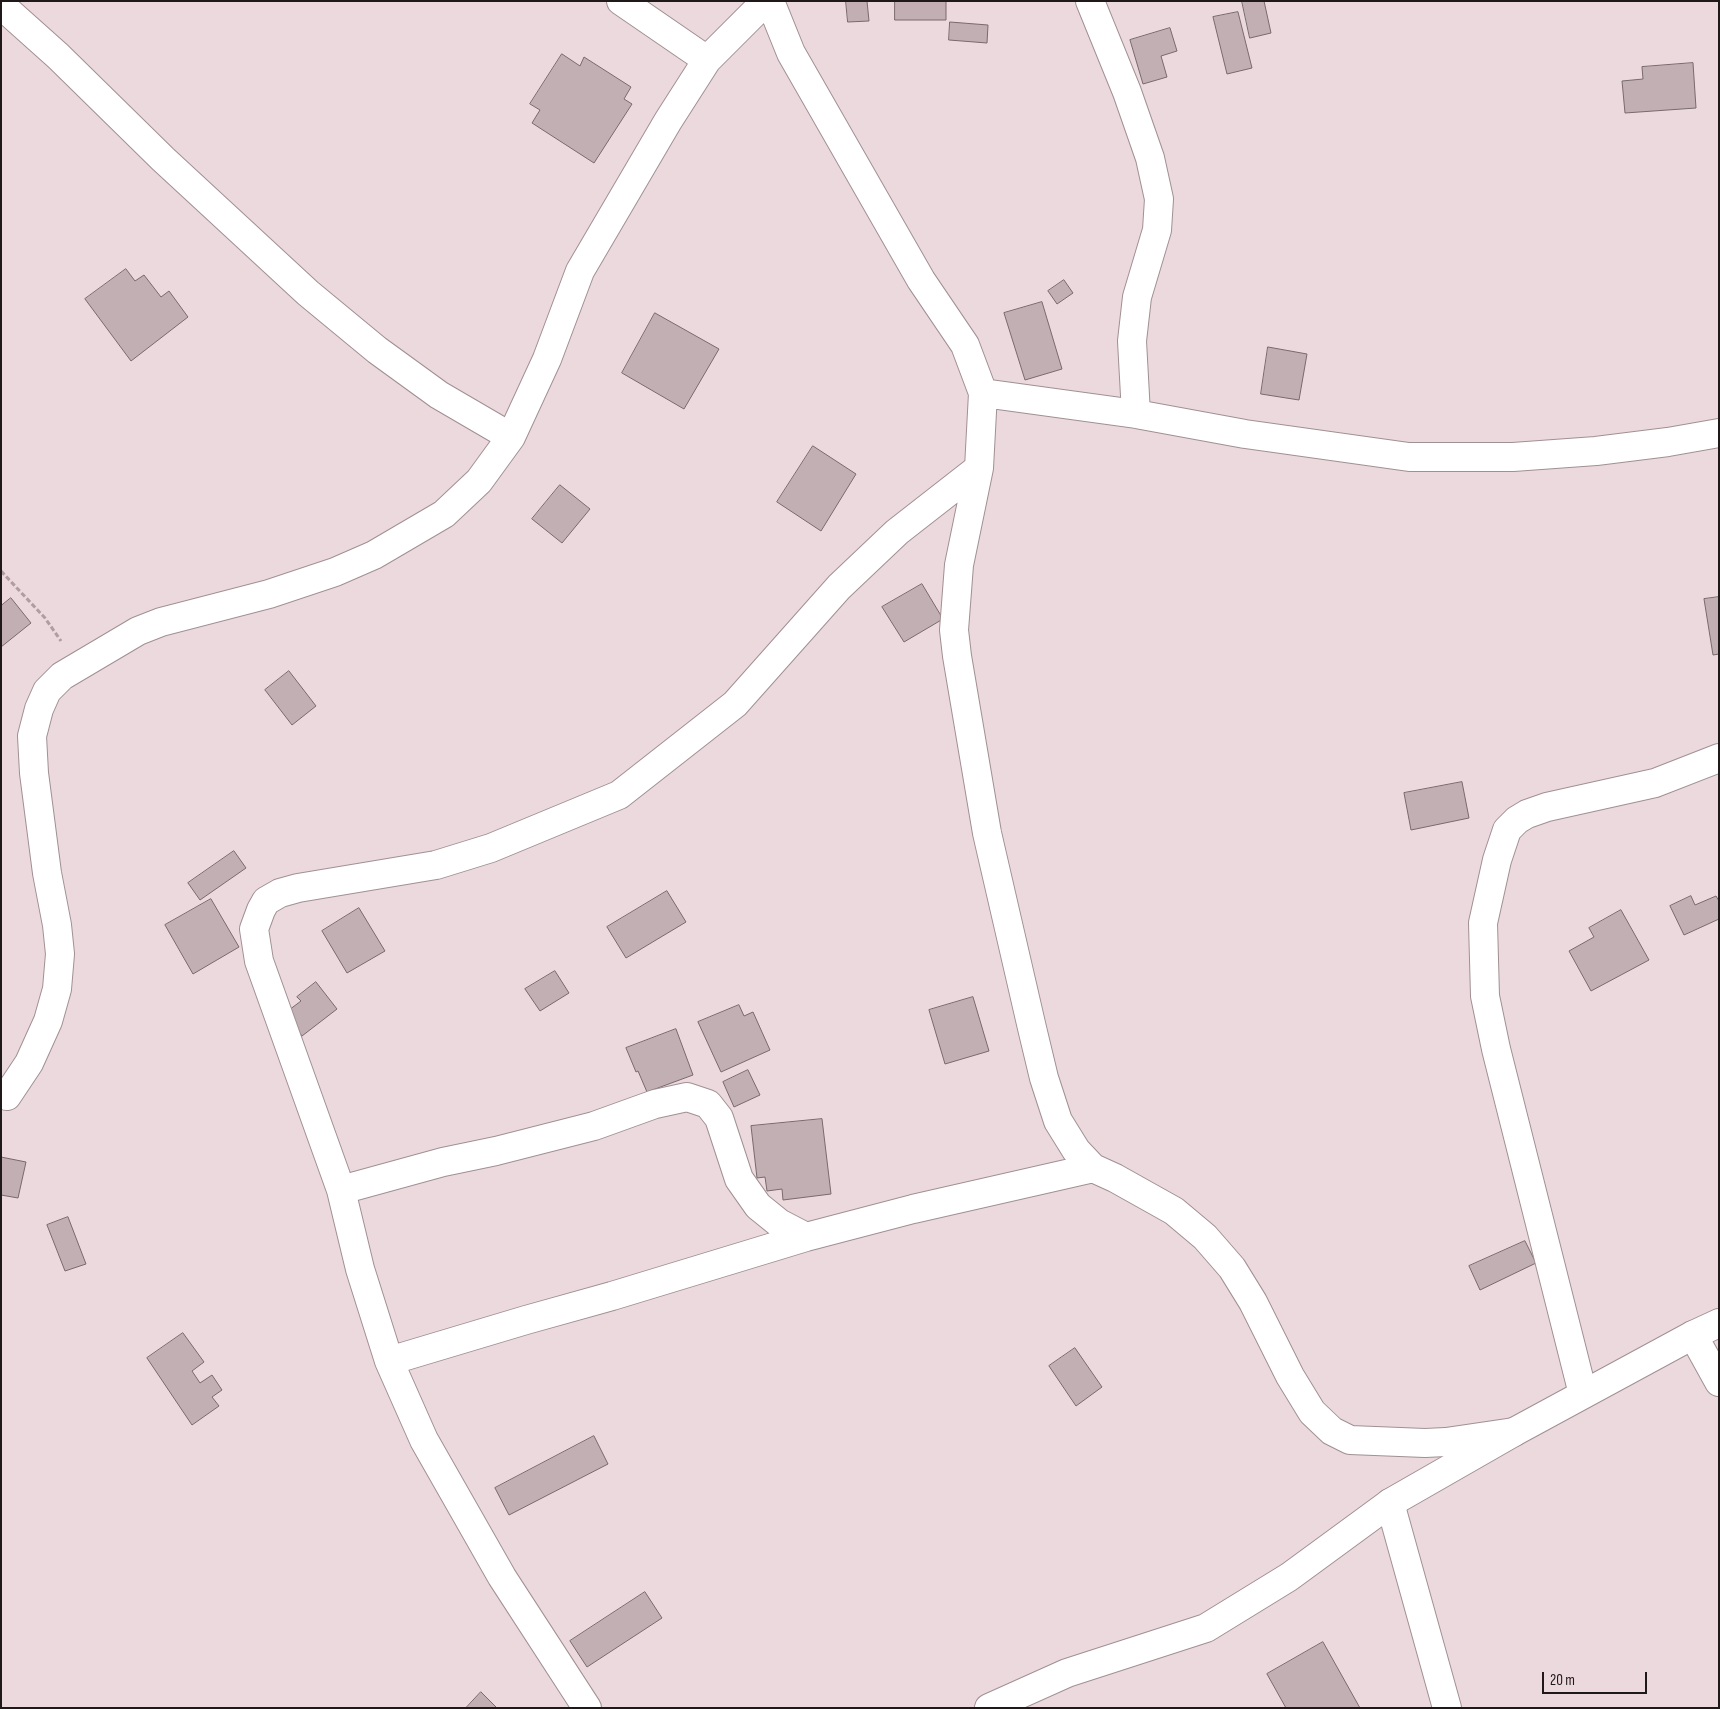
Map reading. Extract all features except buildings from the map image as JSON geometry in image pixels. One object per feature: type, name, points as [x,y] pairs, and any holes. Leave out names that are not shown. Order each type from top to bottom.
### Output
[{"type":"street","points":[[620,1],[707,60]]},
{"type":"street","points":[[7,1096],[29,1063],[48,1021],[57,989],[60,954],[34,773],[32,736],[39,710],[48,691],[62,676],[138,631],[162,622],[252,599],[335,572],[374,555],[444,514],[479,481],[511,436],[547,359],[580,271],[668,121],[707,60],[766,1]]},
{"type":"street","points":[[770,1],[791,53],[921,280],[965,345],[983,393],[979,468],[959,565],[954,630],[961,689],[987,833],[1044,1078],[1058,1122],[1076,1150],[1093,1168],[1174,1211],[1205,1237],[1232,1268],[1254,1302],[1290,1376],[1312,1412],[1332,1431],[1350,1440],[1426,1443],[1514,1432]]},
{"type":"street","points":[[1090,1],[1127,92],[1150,158],[1159,199],[1157,230],[1137,297],[1132,341],[1136,414]]},
{"type":"street","points":[[1,5],[58,56],[163,159],[308,293],[376,350],[439,395],[511,436]]},
{"type":"street","points":[[983,393],[1136,414],[1245,434],[1409,457],[1513,457],[1587,452],[1719,433]]},
{"type":"street","points":[[588,1708],[497,1569],[424,1440],[389,1361],[360,1269],[341,1190],[258,961],[254,929],[266,901],[280,893],[298,888],[436,865],[491,848],[620,795],[735,704],[839,587],[897,532],[979,468]]},
{"type":"street","points":[[1583,1394],[1505,1088],[1485,996],[1483,923],[1495,869],[1507,830],[1516,820],[1547,807],[1655,782],[1719,758]]},
{"type":"street","points":[[341,1190],[443,1162],[496,1151],[594,1126],[655,1104],[687,1097],[708,1104],[719,1118],[739,1179],[758,1206],[779,1223],[806,1237]]},
{"type":"street","points":[[389,1361],[621,1294],[806,1237],[913,1209],[1093,1168]]},
{"type":"street","points":[[990,1708],[1068,1674],[1206,1628],[1289,1577],[1390,1503],[1583,1394],[1693,1334],[1719,1323]]},
{"type":"street","points":[[1693,1334],[1719,1382]]},
{"type":"street","points":[[1390,1503],[1447,1708]]},
{"type":"path","points":[[1,571],[44,618],[79,665]]}]
